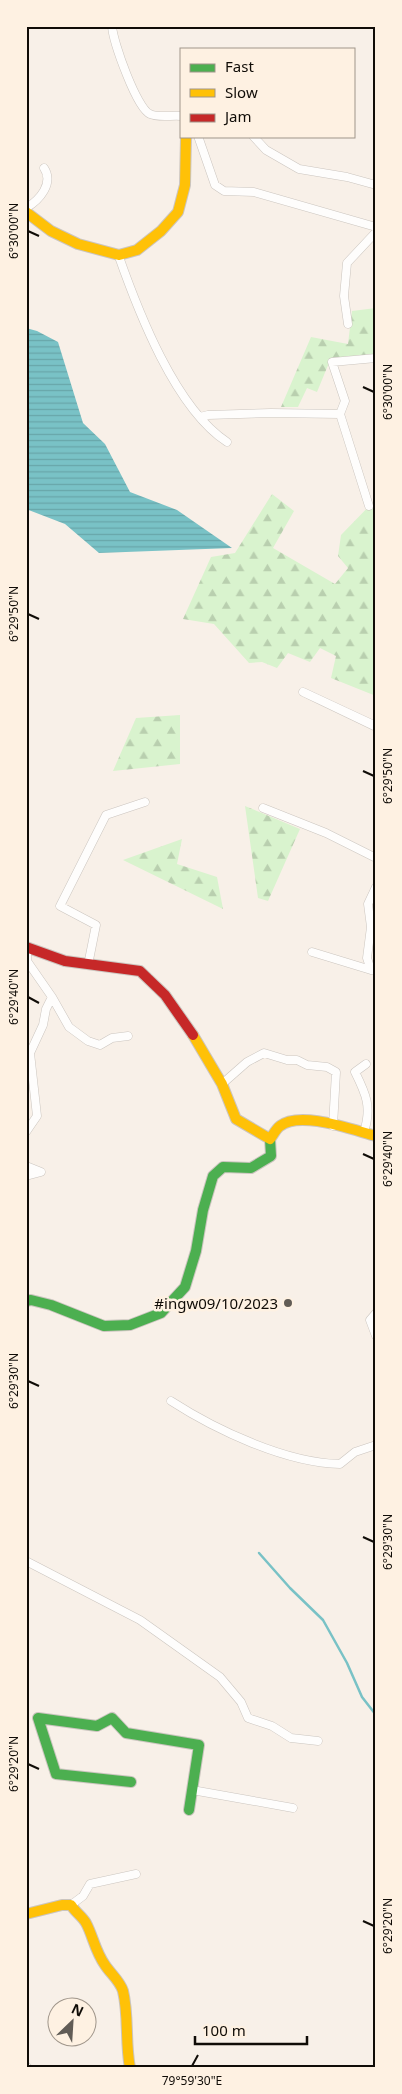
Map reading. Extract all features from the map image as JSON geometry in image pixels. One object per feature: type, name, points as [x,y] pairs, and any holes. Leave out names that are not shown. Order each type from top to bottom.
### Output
[{"type":"street","points":[[112,26],[124,68],[142,109],[151,115],[180,116]]},
{"type":"street","points":[[44,168],[48,174],[47,185],[34,203],[26,210],[38,224],[62,239],[118,254],[132,252],[167,227],[178,212],[184,193],[186,138]]},
{"type":"street","points":[[199,138],[215,185],[224,190],[254,192],[376,227]]},
{"type":"street","points":[[254,138],[266,150],[299,169],[346,177],[376,185]]},
{"type":"street","points":[[348,324],[344,296],[347,263],[376,232]]},
{"type":"street","points":[[118,254],[135,303],[171,377],[200,417],[216,435],[227,442]]},
{"type":"street","points":[[368,506],[340,414],[345,401],[332,362],[376,358]]},
{"type":"street","points":[[200,417],[208,415],[271,413],[340,414]]},
{"type":"street","points":[[376,726],[303,692],[376,726]]},
{"type":"street","points":[[88,965],[96,924],[60,906],[106,815],[145,802]]},
{"type":"street","points":[[263,808],[326,833],[376,858]]},
{"type":"street","points":[[373,970],[367,958],[371,927],[368,904],[376,887]]},
{"type":"street","points":[[128,1036],[112,1038],[100,1045],[88,1041],[69,1027],[52,997],[27,961],[27,948],[65,961],[140,971],[156,984],[199,1043],[222,1084],[236,1119],[270,1140]]},
{"type":"street","points":[[312,952],[373,970]]},
{"type":"street","points":[[26,1132],[37,1116],[30,1053],[43,1025],[46,1009],[52,997]]},
{"type":"street","points":[[222,1084],[247,1062],[264,1053],[286,1060],[297,1060],[307,1065],[327,1067],[336,1072],[333,1126]]},
{"type":"street","points":[[364,1132],[368,1119],[367,1096],[355,1072],[366,1064]]},
{"type":"street","points":[[26,1301],[31,1300],[51,1305],[104,1326],[130,1325],[161,1313],[185,1287],[196,1251],[203,1210],[213,1176],[223,1166],[251,1168],[271,1156],[270,1140],[280,1126],[293,1121],[311,1120],[376,1136]]},
{"type":"street","points":[[26,1166],[41,1172],[26,1176]]},
{"type":"street","points":[[376,1313],[370,1320],[376,1336]]},
{"type":"street","points":[[171,1401],[199,1419],[256,1443],[325,1464],[340,1464],[355,1452],[376,1445]]},
{"type":"street","points":[[26,1561],[140,1620],[155,1630],[220,1677],[242,1702],[248,1718],[272,1726],[291,1738],[318,1741]]},
{"type":"street","points":[[131,1782],[56,1774],[38,1718],[96,1726],[112,1718],[126,1733],[199,1746],[189,1810]]},
{"type":"street","points":[[192,1790],[294,1808]]},
{"type":"street","points":[[26,1914],[71,1904],[83,1896],[90,1884],[136,1874]]},
{"type":"street","points":[[71,1904],[74,1911],[84,1920],[100,1957],[122,1988],[128,2014],[126,2053],[130,2068]]},
{"type":"green space","points":[[376,308],[376,354],[331,358],[317,392],[307,388],[298,407],[281,407],[311,337],[348,344],[352,311]]},
{"type":"green space","points":[[272,494],[294,511],[273,548],[335,584],[348,568],[338,556],[341,535],[376,499],[376,696],[331,678],[336,656],[320,648],[310,662],[288,653],[277,668],[262,662],[249,663],[214,624],[183,619],[211,557],[235,553]]},
{"type":"green space","points":[[180,715],[180,764],[113,771],[136,718]]},
{"type":"green space","points":[[245,806],[300,829],[268,901],[258,898]]},
{"type":"green space","points":[[182,839],[177,864],[217,877],[223,909],[123,860]]},
{"type":"water","points":[[26,328],[37,331],[58,342],[83,423],[105,444],[130,492],[177,510],[232,548],[99,553],[65,524],[26,509]]},
{"type":"waterway","points":[[259,1553],[290,1588],[323,1620],[347,1663],[362,1697],[376,1715]]},
{"type":"traffic: fast","points":[[26,1301],[31,1300],[51,1305],[104,1326],[130,1325],[161,1313],[185,1287],[196,1251],[203,1210],[213,1176],[223,1167],[251,1168],[271,1156],[270,1139]]},
{"type":"traffic: fast","points":[[131,1782],[56,1774],[38,1718],[97,1726],[112,1718],[126,1733],[199,1745],[189,1810]]},
{"type":"traffic: slow","points":[[26,212],[51,231],[78,244],[119,255],[137,250],[161,231],[178,212],[185,185],[186,138]]},
{"type":"traffic: slow","points":[[193,1035],[222,1084],[236,1119],[270,1139],[280,1126],[300,1120],[327,1123],[376,1136]]},
{"type":"traffic: slow","points":[[26,1914],[62,1905],[71,1905],[84,1921],[102,1960],[123,1991],[130,2068]]},
{"type":"traffic: jam","points":[[26,947],[65,961],[140,971],[165,995],[193,1035]]},
{"type":"place","name":"#ingw09/10/2023","points":[[288,1303]]}]
